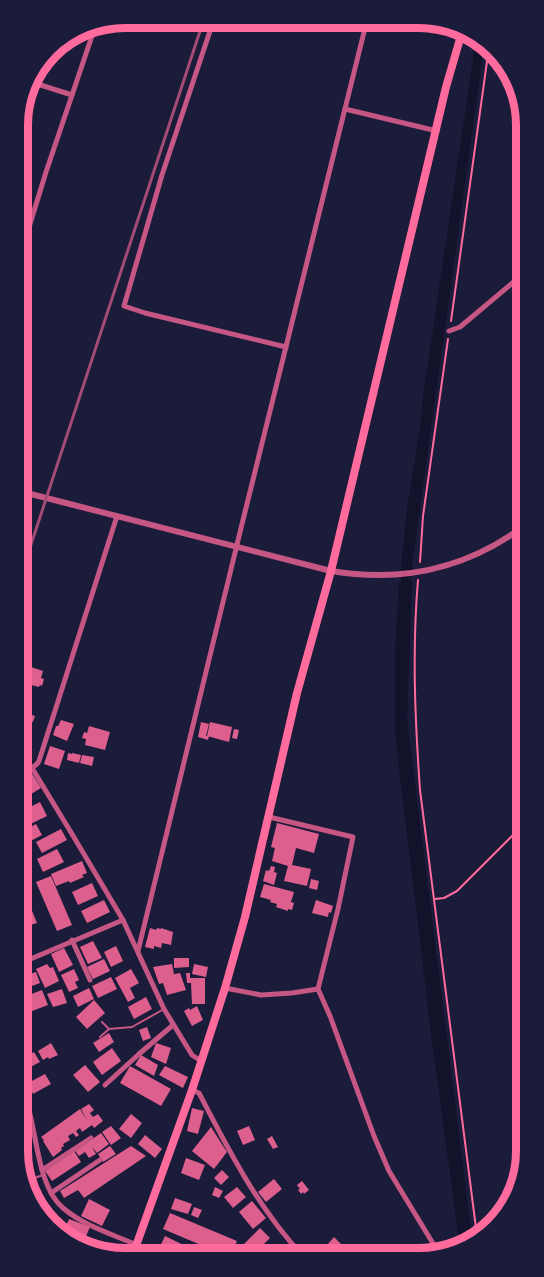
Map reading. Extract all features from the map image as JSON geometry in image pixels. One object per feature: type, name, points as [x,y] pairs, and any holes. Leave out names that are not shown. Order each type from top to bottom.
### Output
[{"type":"main road","points":[[135,1249],[192,1090],[245,917],[297,693],[331,571],[446,87],[460,39]]},
{"type":"street","points":[[211,28],[162,175],[124,306],[286,347]]},
{"type":"street","points":[[138,951],[365,28]]},
{"type":"street","points":[[29,229],[92,35]]},
{"type":"street","points":[[38,84],[72,95]]},
{"type":"street","points":[[345,109],[436,131]]},
{"type":"street","points":[[449,331],[459,327],[516,280]]},
{"type":"street","points":[[29,492],[348,574],[397,576],[439,568],[472,556],[516,532]]},
{"type":"street","points":[[28,771],[37,764],[41,756],[117,516]]},
{"type":"street","points":[[28,763],[123,920],[173,1025],[192,1055],[201,1061]]},
{"type":"street","points":[[269,817],[353,837],[318,989],[389,1171],[435,1247]]},
{"type":"street","points":[[28,960],[123,920]]},
{"type":"street","points":[[72,940],[90,980]]},
{"type":"street","points":[[225,988],[261,995],[318,989]]},
{"type":"street","points":[[105,1085],[173,1025]]},
{"type":"street","points":[[192,1090],[199,1093],[249,1186],[297,1249]]},
{"type":"street","points":[[28,1108],[43,1172],[51,1193],[61,1207],[78,1219],[137,1245]]},
{"type":"street","points":[[43,1172],[91,1138]]},
{"type":"street","points":[[51,1193],[100,1160]]},
{"type":"lane","points":[[100,1037],[109,1029],[132,1028],[164,1009]]},
{"type":"lane","points":[[102,1022],[109,1029]]},
{"type":"lane","points":[[32,1177],[43,1172]]},
{"type":"path","points":[[476,1229],[420,790],[414,651],[424,506],[488,58]]},
{"type":"path","points":[[435,899],[444,898],[457,891],[515,833]]},
{"type":"shaded area","points":[[475,47],[483,54],[412,565],[401,566],[424,390]]},
{"type":"shaded area","points":[[412,582],[407,720],[471,1232],[459,1239],[432,1041],[395,734],[395,649],[399,583]]},
{"type":"building","points":[[31,667],[43,671],[42,686],[31,685],[28,676]]},
{"type":"building","points":[[28,714],[35,716],[33,722],[30,721],[28,726]]},
{"type":"building","points":[[61,720],[74,724],[67,741],[53,735]]},
{"type":"building","points":[[201,722],[209,724],[206,736],[209,736],[208,740],[198,737]]},
{"type":"building","points":[[210,722],[232,727],[229,742],[207,736]]},
{"type":"building","points":[[89,726],[110,732],[105,750],[85,745],[86,739],[82,738]]},
{"type":"building","points":[[234,729],[239,730],[237,739],[232,738]]},
{"type":"building","points":[[50,746],[65,751],[59,769],[44,764]]},
{"type":"building","points":[[68,753],[81,755],[79,763],[67,760]]},
{"type":"building","points":[[82,755],[94,757],[92,766],[80,763]]},
{"type":"building","points":[[31,772],[41,788],[28,796],[28,773]]},
{"type":"building","points":[[40,802],[47,816],[28,825],[28,808]]},
{"type":"building","points":[[277,823],[319,834],[314,853],[296,848],[292,865],[311,869],[307,886],[284,881],[288,866],[272,861],[275,848],[271,847]]},
{"type":"building","points":[[36,824],[42,835],[28,842],[28,828]]},
{"type":"building","points":[[61,829],[67,840],[42,853],[36,842]]},
{"type":"building","points":[[57,849],[64,862],[43,872],[37,859]]},
{"type":"building","points":[[82,861],[87,873],[82,875],[84,877],[56,886],[51,874]]},
{"type":"building","points":[[271,866],[275,867],[274,872],[277,873],[274,885],[263,881],[266,870],[269,871]]},
{"type":"building","points":[[51,876],[72,925],[57,931],[36,882]]},
{"type":"building","points":[[311,879],[319,881],[317,890],[309,888]]},
{"type":"building","points":[[92,883],[98,896],[78,905],[72,892]]},
{"type":"building","points":[[264,884],[294,892],[291,902],[294,903],[292,910],[276,907],[277,904],[270,902],[271,900],[260,897]]},
{"type":"building","points":[[104,900],[110,912],[87,923],[81,911]]},
{"type":"building","points":[[316,900],[333,906],[328,917],[312,913]]},
{"type":"building","points":[[28,902],[37,923],[28,926]]},
{"type":"building","points":[[150,928],[156,930],[161,928],[173,932],[171,945],[162,943],[161,948],[154,946],[154,949],[145,947]]},
{"type":"building","points":[[93,941],[102,958],[88,964],[80,947]]},
{"type":"building","points":[[116,946],[123,961],[111,967],[104,952]]},
{"type":"building","points":[[64,948],[73,965],[59,972],[51,954]]},
{"type":"building","points":[[174,958],[189,958],[189,967],[174,968]]},
{"type":"building","points":[[104,959],[110,971],[93,979],[87,967]]},
{"type":"building","points":[[47,964],[50,968],[53,967],[59,981],[45,988],[36,969]]},
{"type":"building","points":[[172,964],[174,974],[170,975],[180,973],[186,990],[167,995],[163,983],[159,984],[153,967]]},
{"type":"building","points":[[194,964],[208,967],[206,977],[192,974]]},
{"type":"building","points":[[74,969],[79,980],[75,982],[78,988],[69,992],[61,975]]},
{"type":"building","points":[[131,969],[139,983],[130,988],[135,998],[128,1002],[115,978]]},
{"type":"building","points":[[36,972],[40,983],[32,986],[28,975]]},
{"type":"building","points":[[186,973],[190,973],[190,978],[205,978],[205,1004],[192,1004],[191,983],[187,983]]},
{"type":"building","points":[[111,977],[117,989],[98,998],[92,986]]},
{"type":"building","points":[[89,988],[94,999],[78,1007],[73,996]]},
{"type":"building","points":[[62,989],[67,1003],[53,1007],[47,994]]},
{"type":"building","points":[[42,990],[48,1005],[28,1013],[28,995]]},
{"type":"building","points":[[146,997],[152,1009],[134,1019],[128,1007]]},
{"type":"building","points":[[94,1000],[105,1013],[87,1029],[76,1017]]},
{"type":"building","points":[[197,1006],[203,1020],[192,1026],[184,1011]]},
{"type":"building","points":[[147,1027],[151,1038],[143,1041],[139,1030]]},
{"type":"building","points":[[109,1033],[114,1042],[99,1052],[93,1043]]},
{"type":"building","points":[[51,1043],[58,1055],[43,1060],[38,1051]]},
{"type":"building","points":[[156,1043],[171,1048],[166,1064],[151,1057]]},
{"type":"building","points":[[112,1048],[121,1061],[102,1075],[93,1062]]},
{"type":"building","points":[[34,1052],[40,1062],[28,1068],[28,1056]]},
{"type":"building","points":[[141,1055],[158,1065],[154,1076],[135,1065]]},
{"type":"building","points":[[85,1065],[100,1082],[88,1092],[73,1075]]},
{"type":"building","points":[[130,1066],[171,1089],[161,1106],[120,1083]]},
{"type":"building","points":[[165,1066],[188,1077],[183,1088],[159,1075]]},
{"type":"building","points":[[45,1074],[51,1084],[33,1094],[28,1083]]},
{"type":"building","points":[[89,1104],[94,1110],[90,1113],[93,1117],[98,1114],[103,1121],[94,1128],[92,1125],[82,1132],[80,1128],[76,1131],[79,1135],[76,1137],[73,1133],[68,1136],[70,1140],[63,1144],[62,1150],[53,1157],[41,1137],[80,1109],[87,1120],[81,1109]]},
{"type":"building","points":[[192,1108],[204,1111],[198,1134],[187,1131]]},
{"type":"building","points":[[131,1114],[142,1123],[131,1138],[119,1129]]},
{"type":"building","points":[[111,1126],[121,1138],[111,1145],[102,1132]]},
{"type":"building","points":[[249,1126],[255,1140],[243,1145],[237,1131]]},
{"type":"building","points":[[211,1127],[227,1152],[214,1169],[192,1151]]},
{"type":"building","points":[[101,1133],[109,1144],[97,1153],[92,1147],[96,1154],[89,1158],[85,1152],[79,1156],[75,1151]]},
{"type":"building","points":[[145,1135],[162,1149],[155,1158],[138,1144]]},
{"type":"building","points":[[272,1136],[278,1147],[273,1149],[267,1139]]},
{"type":"building","points":[[110,1146],[116,1154],[103,1162],[98,1154]]},
{"type":"building","points":[[131,1146],[146,1156],[84,1198],[78,1190],[64,1198],[60,1191]]},
{"type":"building","points":[[74,1151],[81,1162],[52,1181],[45,1171]]},
{"type":"building","points":[[186,1158],[205,1165],[199,1180],[181,1173]]},
{"type":"building","points":[[31,1163],[34,1174],[32,1175],[29,1164]]},
{"type":"building","points":[[222,1170],[229,1177],[221,1185],[214,1178]]},
{"type":"building","points":[[274,1179],[282,1189],[266,1202],[258,1192]]},
{"type":"building","points":[[302,1181],[309,1190],[304,1194],[303,1192],[301,1194],[297,1185]]},
{"type":"building","points":[[215,1187],[223,1191],[219,1198],[212,1195]]},
{"type":"building","points":[[237,1187],[246,1197],[233,1208],[224,1197]]},
{"type":"building","points":[[175,1198],[192,1204],[188,1214],[171,1209]]},
{"type":"building","points":[[89,1199],[110,1210],[102,1226],[81,1216]]},
{"type":"building","points":[[252,1201],[266,1218],[253,1229],[239,1212]]},
{"type":"building","points":[[194,1207],[202,1210],[198,1218],[191,1215]]},
{"type":"building","points":[[170,1213],[237,1241],[233,1249],[210,1249],[163,1229]]},
{"type":"building","points":[[69,1219],[90,1227],[85,1239],[66,1227]]},
{"type":"building","points":[[260,1228],[270,1238],[259,1249],[247,1249],[243,1245]]},
{"type":"building","points":[[165,1236],[192,1249],[159,1249]]},
{"type":"building","points":[[334,1237],[344,1247],[342,1249],[324,1249]]},
{"type":"waterway","points":[[405,594],[408,553]]},
{"type":"railway","points":[[29,552],[201,28]]}]
